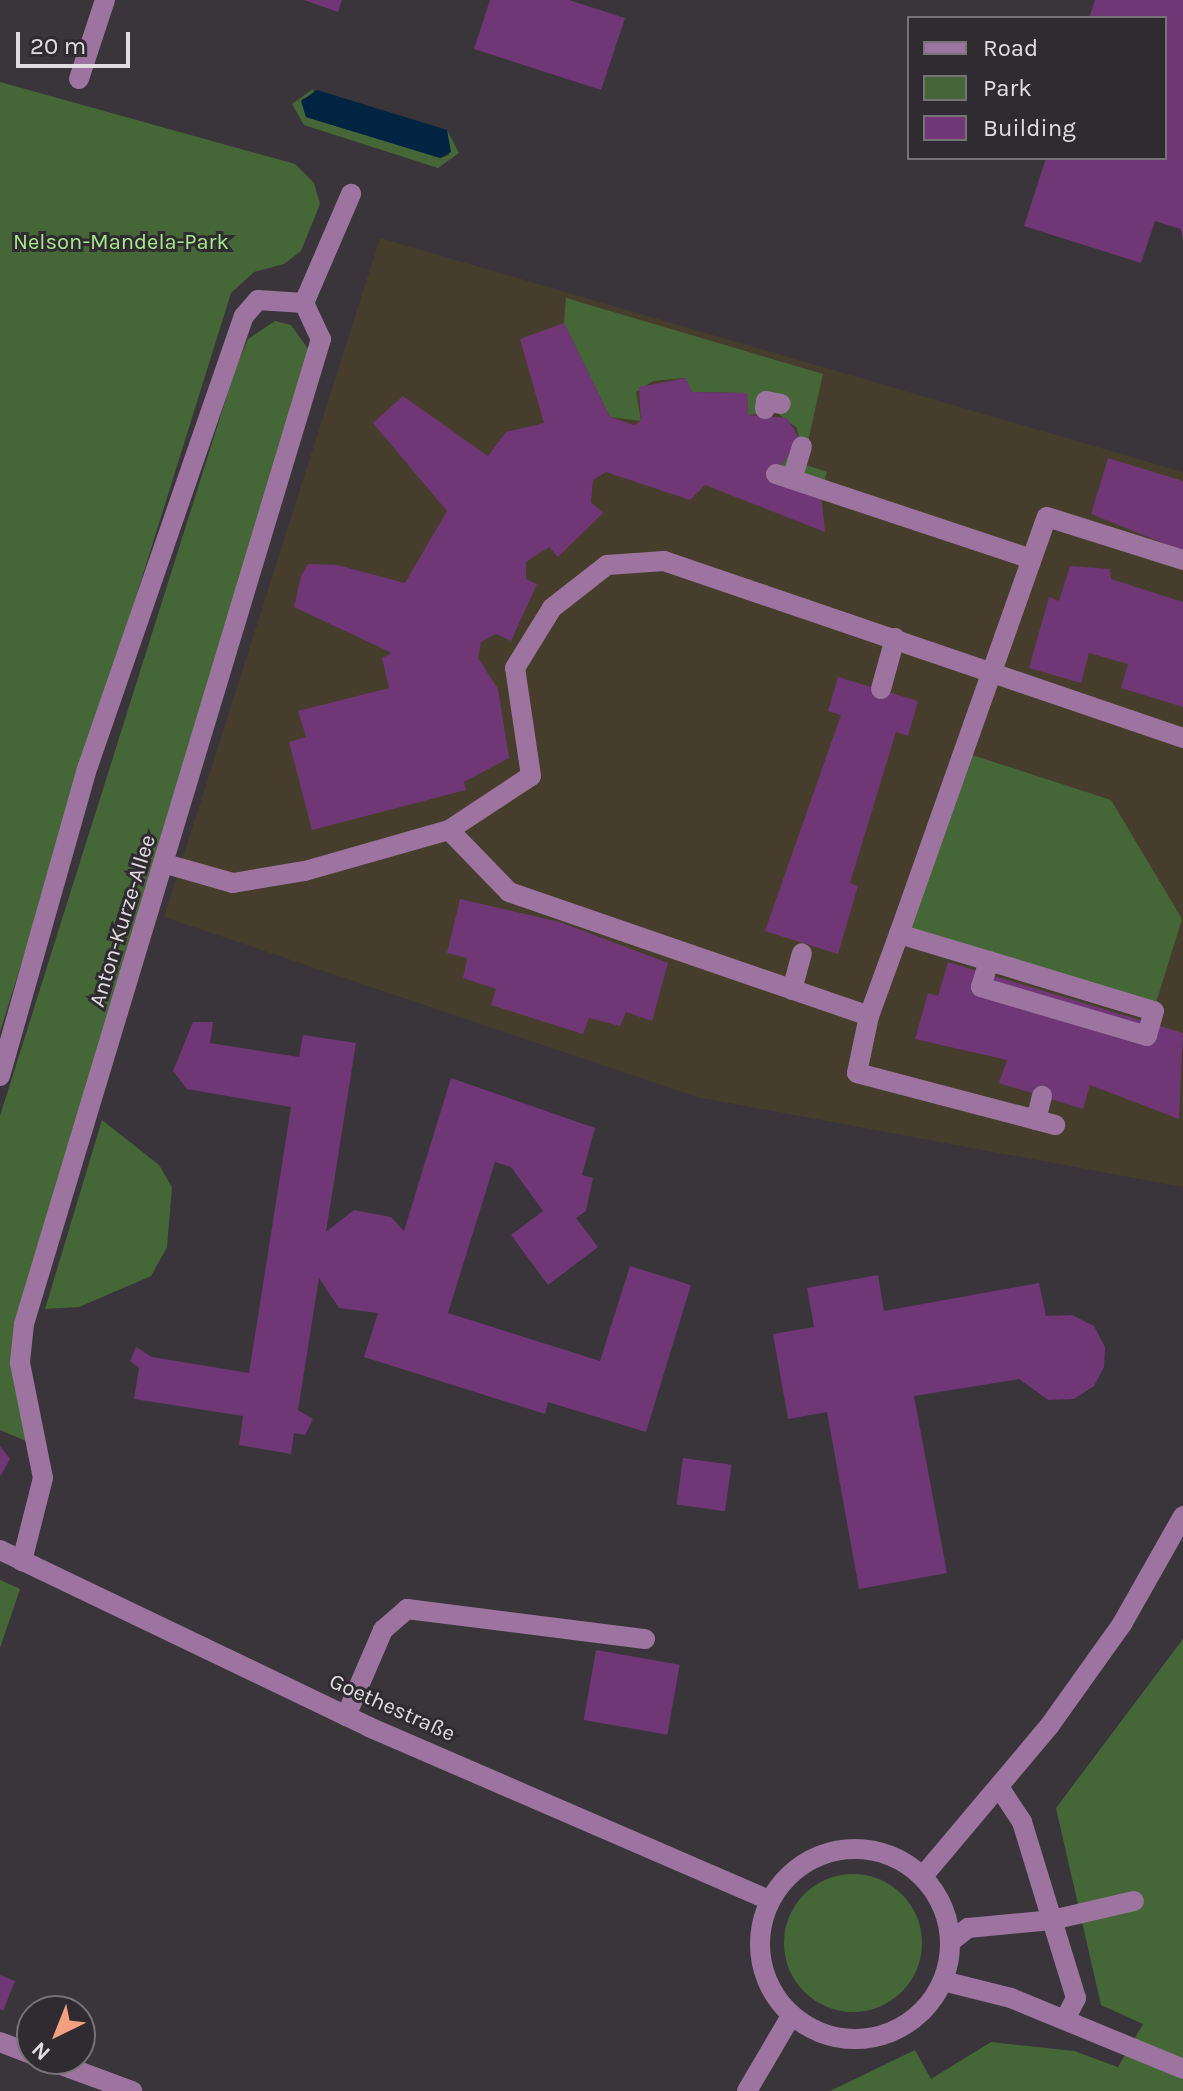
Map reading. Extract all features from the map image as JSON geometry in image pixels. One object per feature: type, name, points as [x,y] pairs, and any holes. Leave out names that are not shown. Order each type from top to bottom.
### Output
[{"type":"street","points":[[79,79],[105,0]]},
{"type":"street","points":[[0,1076],[88,766],[244,316],[258,300],[304,303],[351,194]]},
{"type":"street","name":"Anton-Kurze-Allee","points":[[22,1561],[43,1478],[20,1363],[24,1324],[166,864],[321,339],[304,303]]},
{"type":"street","points":[[802,447],[784,476],[1031,559]]},
{"type":"street","points":[[1042,1096],[1046,1123],[857,1073],[869,1016],[1047,517],[1183,560]]},
{"type":"street","points":[[166,864],[215,881],[252,881],[449,830],[531,776],[515,668],[552,608],[607,565],[664,561],[1183,738]]},
{"type":"street","points":[[881,689],[895,638]]},
{"type":"street","points":[[449,830],[509,892],[869,1016]]},
{"type":"street","points":[[899,934],[989,961],[1154,1011],[1147,1036],[981,987],[989,961]]},
{"type":"street","points":[[792,990],[802,953]]},
{"type":"street","points":[[923,1876],[999,1787],[1122,1624],[1183,1516]]},
{"type":"street","name":"Goethestraße","points":[[0,1550],[346,1716],[769,1900]]},
{"type":"street","points":[[346,1716],[383,1630],[407,1609],[645,1639]]},
{"type":"street","points":[[999,1787],[1022,1822],[1076,1998],[1066,2018]]},
{"type":"street","points":[[828,1852],[883,1854],[923,1876],[937,1896],[950,1942],[943,1981],[926,2009],[883,2036],[850,2040],[791,2016],[760,1963],[769,1900],[808,1860],[828,1852]]},
{"type":"street","points":[[950,1942],[968,1928],[1052,1920],[1134,1901]]},
{"type":"street","points":[[943,1981],[1066,2018],[1183,2069]]},
{"type":"street","points":[[747,2091],[791,2016]]},
{"type":"street","points":[[88,2075],[132,2091]]},
{"type":"shaded area","points":[[380,238],[1183,472],[1183,1187],[697,1097],[164,917]]},
{"type":"green space","name":"Nelson-Mandela-Park","points":[[0,82],[295,164],[314,183],[320,204],[301,251],[284,264],[254,272],[231,293],[0,1032]]},
{"type":"green space","points":[[313,89],[315,96],[302,99],[306,117],[441,158],[449,155],[447,130],[459,153],[438,168],[304,125],[292,104]]},
{"type":"green space","points":[[566,298],[823,374],[803,464],[827,472],[821,493],[781,466],[799,439],[797,428],[776,412],[748,415],[747,393],[692,392],[685,378],[653,381],[636,392],[641,421],[610,417],[564,323]]},
{"type":"green space","points":[[275,321],[291,325],[308,349],[14,1357],[33,1444],[0,1430],[0,1116],[236,367],[248,339]]},
{"type":"green space","points":[[969,754],[1111,800],[1182,919],[1155,1006],[903,931]]},
{"type":"green space","points":[[102,1120],[159,1165],[172,1187],[167,1247],[151,1276],[79,1307],[45,1309]]},
{"type":"green space","points":[[0,1580],[20,1589],[0,1648]]},
{"type":"green space","points":[[1183,1639],[1183,2091],[830,2091],[915,2050],[931,2079],[991,2042],[1074,2051],[1118,2067],[1143,2024],[1101,2005],[1056,1808]]},
{"type":"green space","points":[[853,1874],[879,1880],[902,1894],[916,1917],[922,1943],[916,1969],[902,1992],[879,2006],[853,2012],[827,2006],[804,1992],[790,1969],[784,1943],[790,1917],[804,1894],[827,1880]]},
{"type":"water","points":[[317,90],[447,130],[451,152],[440,158],[306,117],[301,101]]},
{"type":"building","points":[[304,0],[342,0],[338,12]]},
{"type":"building","points":[[490,0],[569,0],[625,18],[601,90],[474,49]]},
{"type":"building","points":[[1095,0],[1183,0],[1183,241],[1181,229],[1155,221],[1141,263],[1024,226],[1045,160],[1167,160],[1167,16],[1090,16]]},
{"type":"building","points":[[564,323],[610,417],[634,425],[641,421],[639,387],[686,378],[692,392],[747,393],[748,415],[787,418],[799,438],[781,466],[821,493],[825,532],[705,485],[690,500],[606,472],[593,480],[591,502],[603,513],[558,557],[549,547],[526,562],[526,579],[537,584],[511,641],[496,634],[481,642],[478,658],[498,689],[509,758],[464,782],[466,790],[312,830],[289,742],[306,737],[298,711],[389,688],[382,658],[392,653],[294,607],[301,576],[308,564],[337,565],[405,583],[447,511],[373,423],[403,396],[488,456],[506,432],[544,423],[520,339]]},
{"type":"building","points":[[1108,458],[1183,481],[1183,551],[1091,514]]},
{"type":"building","points":[[1070,566],[1110,569],[1111,579],[1183,602],[1183,707],[1121,688],[1128,664],[1089,653],[1081,683],[1029,668],[1049,597],[1059,601]]},
{"type":"building","points":[[838,677],[918,701],[908,736],[896,732],[850,883],[858,886],[838,954],[765,931],[841,715],[828,711]]},
{"type":"building","points":[[460,899],[560,922],[668,963],[652,1021],[626,1012],[620,1026],[589,1018],[583,1034],[491,1005],[496,989],[463,978],[467,958],[447,953]]},
{"type":"building","points":[[948,962],[1183,1033],[1179,1119],[1090,1085],[1083,1109],[999,1083],[1007,1060],[915,1039],[928,993],[938,996]]},
{"type":"building","points":[[193,1022],[213,1022],[210,1043],[299,1057],[303,1035],[356,1043],[326,1232],[354,1210],[391,1217],[404,1231],[451,1078],[595,1128],[582,1175],[593,1178],[586,1211],[576,1218],[598,1247],[548,1285],[511,1235],[543,1211],[511,1167],[495,1162],[448,1313],[600,1361],[630,1266],[691,1285],[646,1432],[548,1402],[545,1414],[364,1357],[378,1313],[339,1308],[319,1278],[298,1410],[313,1419],[305,1435],[294,1433],[291,1454],[239,1445],[243,1416],[134,1399],[139,1368],[130,1361],[136,1347],[152,1357],[249,1373],[291,1107],[187,1089],[173,1071]]},
{"type":"building","points":[[878,1275],[884,1311],[1039,1283],[1046,1316],[1072,1315],[1094,1326],[1105,1347],[1104,1367],[1094,1386],[1074,1399],[1048,1400],[1019,1379],[914,1396],[947,1573],[859,1589],[827,1412],[788,1419],[773,1334],[814,1327],[807,1288]]},
{"type":"building","points":[[0,1446],[10,1459],[0,1477]]},
{"type":"building","points":[[683,1458],[732,1465],[725,1511],[676,1505]]},
{"type":"building","points":[[596,1650],[680,1665],[667,1735],[584,1720]]},
{"type":"building","points":[[0,1975],[15,1981],[3,2011],[0,2009]]}]
